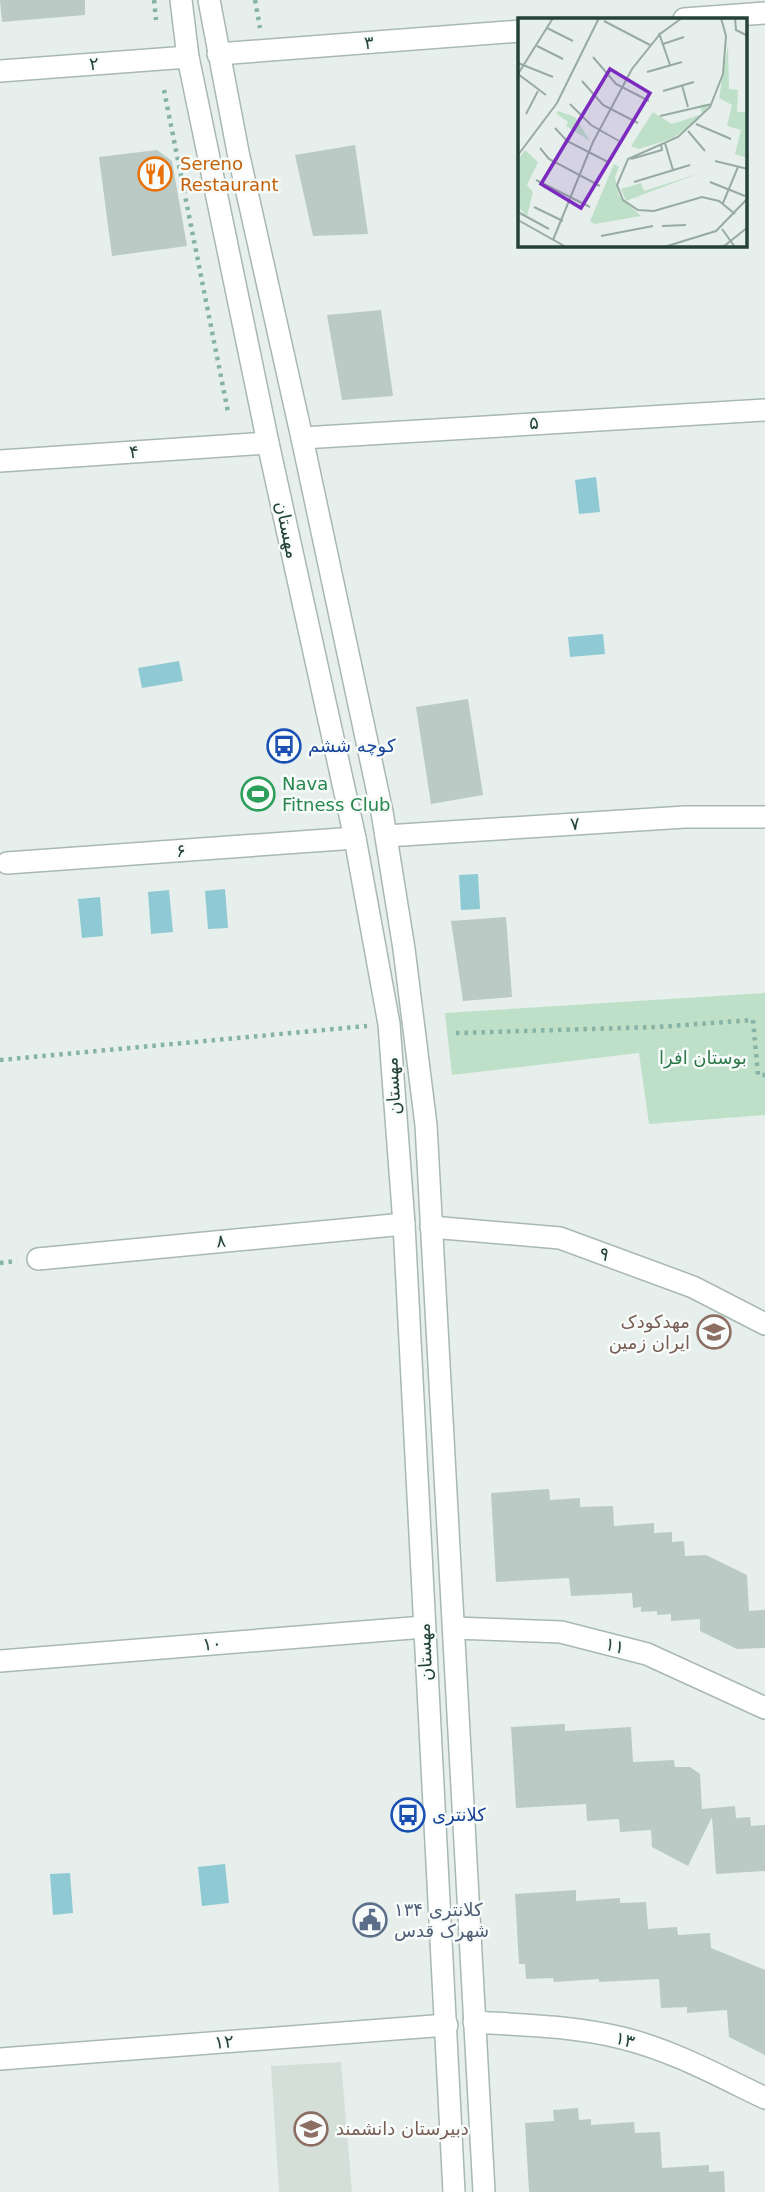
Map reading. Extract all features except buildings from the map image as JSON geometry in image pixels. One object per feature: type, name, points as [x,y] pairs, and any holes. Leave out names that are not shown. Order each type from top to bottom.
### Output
[{"type":"street","name":"مهستان","points":[[181,0],[187,57],[355,838],[388,1024],[404,1224],[454,2192]]},
{"type":"street","points":[[209,0],[238,152],[386,836],[404,949],[426,1125],[484,2192]]},
{"type":"street","points":[[698,18],[765,13]]},
{"type":"street","name":"۳","points":[[187,57],[518,31]]},
{"type":"street","name":"۲","points":[[0,71],[187,57]]},
{"type":"street","name":"۵","points":[[268,443],[302,438],[765,410]]},
{"type":"street","name":"۴","points":[[0,461],[268,443]]},
{"type":"street","name":"۷","points":[[355,838],[685,817],[765,817]]},
{"type":"street","name":"۶","points":[[7,863],[355,838]]},
{"type":"street","name":"۸","points":[[38,1259],[404,1224],[431,1227]]},
{"type":"street","name":"۹","points":[[431,1227],[560,1238],[693,1287],[765,1324]]},
{"type":"street","name":"۱۰","points":[[0,1661],[424,1627],[454,1628]]},
{"type":"street","name":"۱۱","points":[[454,1628],[561,1632],[647,1654],[765,1708]]},
{"type":"street","name":"۱۳","points":[[447,2025],[474,2022],[560,2026],[626,2039],[696,2065],[765,2098]]},
{"type":"street","name":"۱۲","points":[[0,2059],[447,2025]]},
{"type":"path","points":[[154,0],[156,20]]},
{"type":"path","points":[[255,0],[260,28]]},
{"type":"path","points":[[164,90],[228,412]]},
{"type":"path","points":[[456,1033],[657,1027],[753,1020],[758,1075],[765,1075]]},
{"type":"path","points":[[0,1060],[388,1024]]},
{"type":"shaded area","name":"دبیرستان دانشمند","points":[[341,2062],[352,2192],[279,2192],[271,2066]]},
{"type":"green space","name":"بوستان افرا","points":[[765,993],[765,1115],[649,1124],[639,1053],[452,1075],[445,1013]]},
{"type":"water","points":[[596,477],[600,512],[579,514],[575,480]]},
{"type":"water","points":[[603,634],[605,654],[570,657],[568,637]]},
{"type":"water","points":[[179,661],[183,681],[142,688],[138,668]]},
{"type":"water","points":[[478,874],[480,909],[461,910],[459,875]]},
{"type":"water","points":[[225,889],[228,928],[208,929],[205,891]]},
{"type":"water","points":[[169,890],[173,932],[151,934],[148,892]]},
{"type":"water","points":[[100,897],[103,936],[82,938],[78,899]]},
{"type":"water","points":[[225,1864],[229,1903],[202,1906],[198,1867]]},
{"type":"water","points":[[70,1873],[73,1913],[53,1915],[50,1874]]},
{"type":"place","name":"Sereno Restaurant","points":[[155,174]]},
{"type":"place","name":"کوچه ششم","points":[[284,746]]},
{"type":"place","name":"Nava Fitness Club","points":[[258,794]]},
{"type":"place","name":"مهدکودک ایران زمین","points":[[714,1332]]},
{"type":"place","name":"کلانتری","points":[[408,1815]]},
{"type":"place","name":"کلانتری ۱۳۴ شهرک قدس","points":[[370,1920]]},
{"type":"place","name":"دبیرستان دانشمند","points":[[311,2129]]}]
